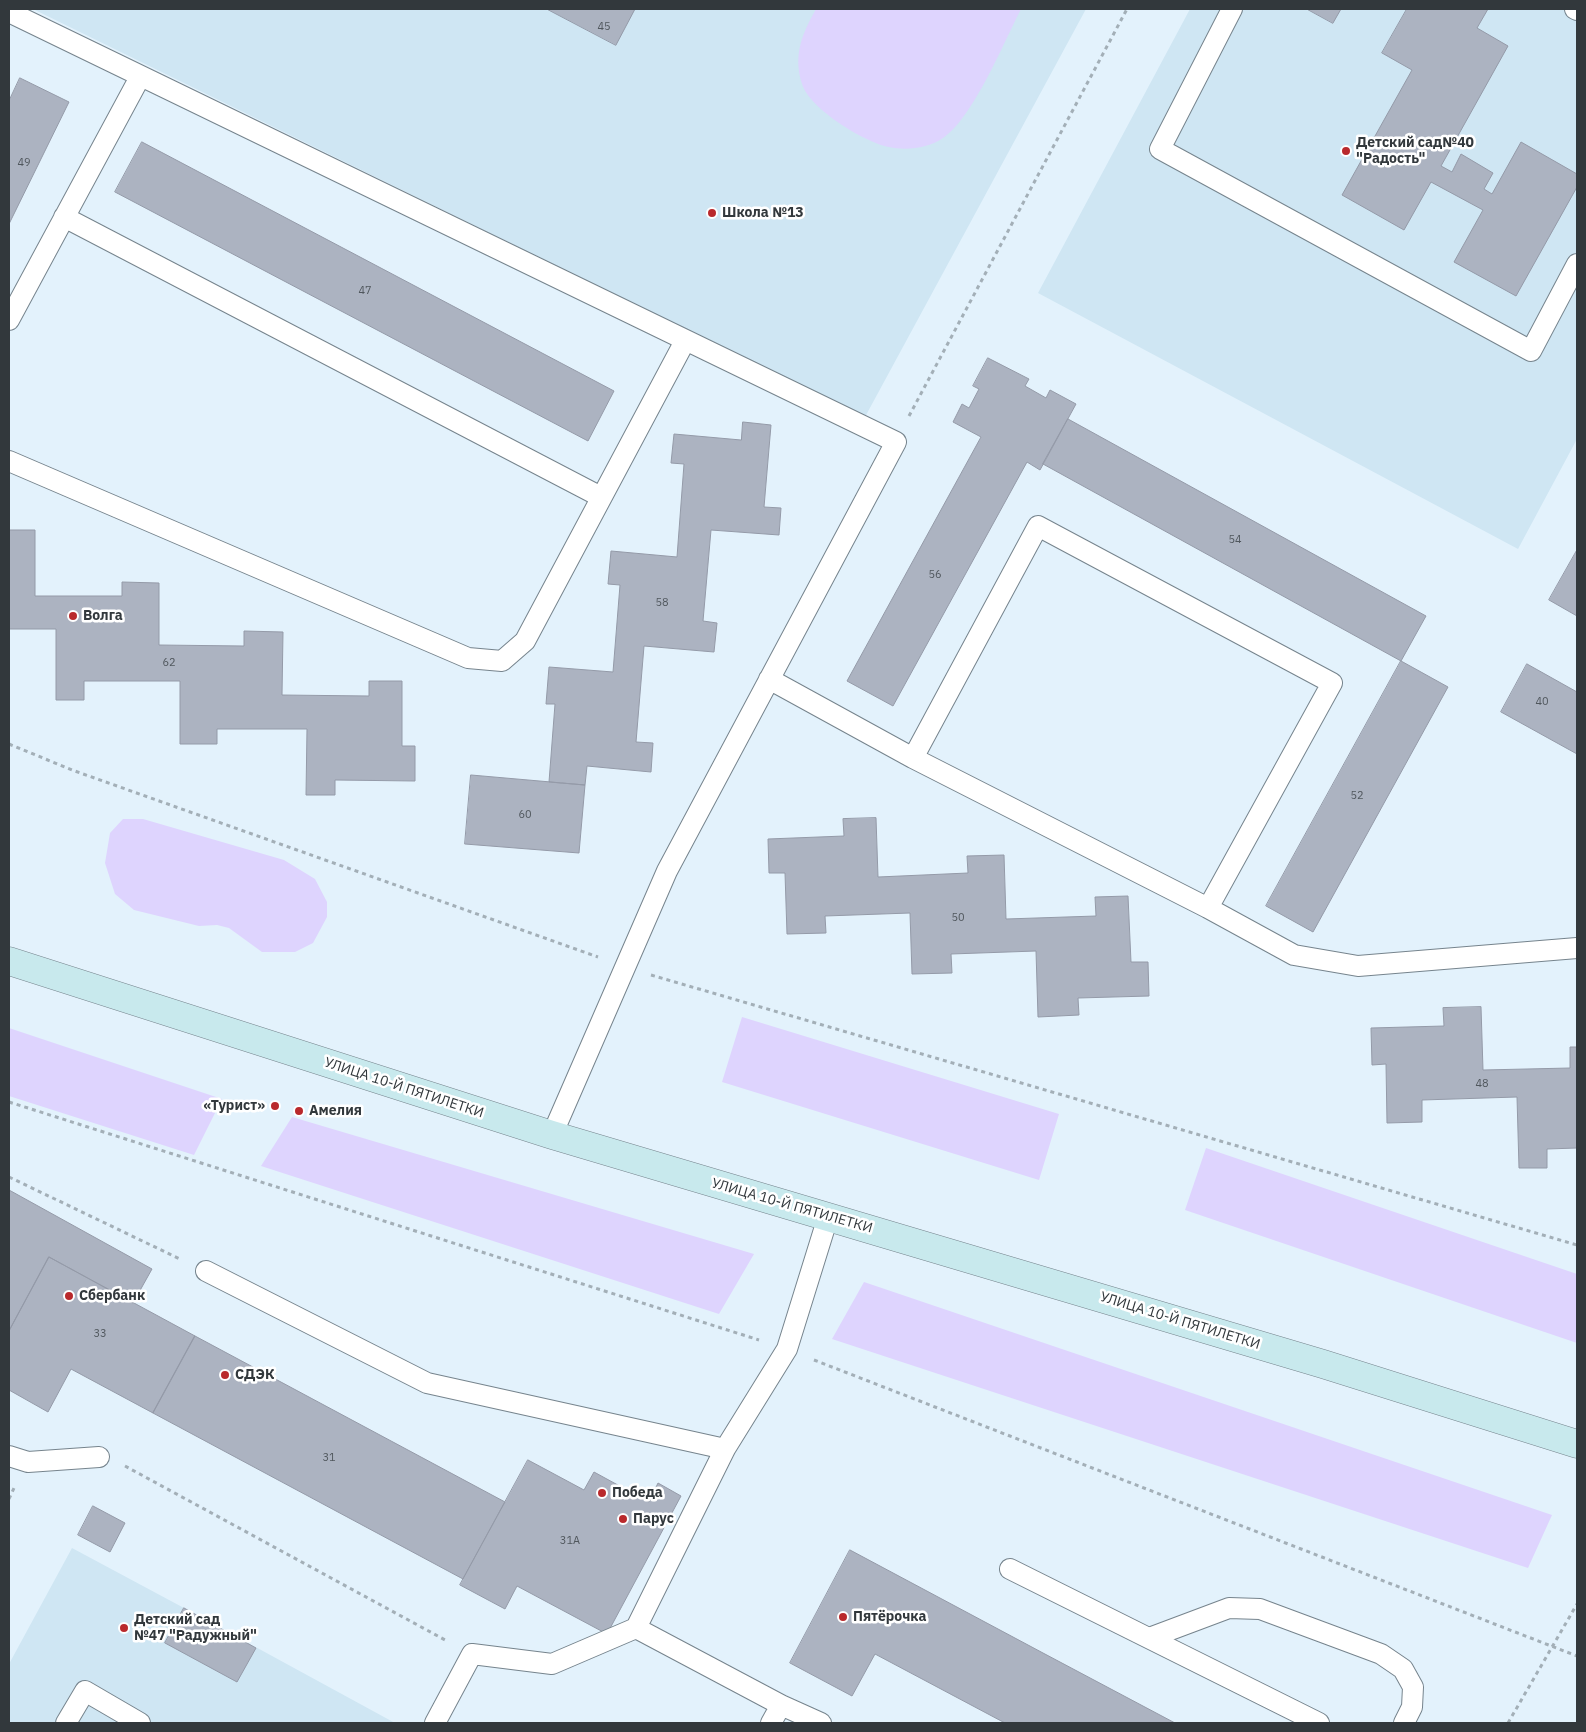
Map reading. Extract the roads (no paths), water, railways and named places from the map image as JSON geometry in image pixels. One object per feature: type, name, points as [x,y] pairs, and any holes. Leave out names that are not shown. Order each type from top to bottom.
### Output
[{"type":"main road","name":"УЛИЦА 10-Й ПЯТИЛЕТКИ","points":[[9,961],[552,1136],[1323,1364],[1577,1444]]},
{"type":"lane","points":[[1232,9],[1160,149],[1531,351],[1577,264]]},
{"type":"lane","points":[[9,12],[896,442],[667,871],[552,1136]]},
{"type":"lane","points":[[9,320],[140,77]]},
{"type":"lane","points":[[64,217],[601,497]]},
{"type":"lane","points":[[9,461],[468,658],[502,661],[526,642],[685,341]]},
{"type":"lane","points":[[913,758],[1038,526],[1332,683],[1208,908]]},
{"type":"lane","points":[[769,679],[913,758],[1208,908],[1294,955],[1358,966],[1577,948]]},
{"type":"lane","points":[[435,1723],[472,1654],[552,1664],[636,1628],[725,1449],[787,1349],[828,1217]]},
{"type":"lane","points":[[206,1271],[428,1383],[725,1449]]},
{"type":"lane","points":[[9,1456],[28,1462],[99,1457]]},
{"type":"lane","points":[[1010,1569],[1319,1723]]},
{"type":"lane","points":[[1149,1638],[1229,1608],[1260,1610],[1381,1654],[1403,1669],[1414,1687],[1412,1707],[1404,1723]]},
{"type":"lane","points":[[636,1628],[781,1706],[820,1723]]},
{"type":"lane","points":[[66,1723],[85,1691],[140,1723]]},
{"type":"lane","points":[[771,1723],[781,1706]]},
{"type":"place","name":"Детский сад№40 \"Радость\"","points":[[1346,151]]},
{"type":"place","name":"Школа №13","points":[[712,213]]},
{"type":"place","name":"Волга","points":[[73,616]]},
{"type":"place","name":"«Турист»","points":[[275,1106]]},
{"type":"place","name":"Амелия","points":[[299,1111]]},
{"type":"place","name":"Сбербанк","points":[[69,1296]]},
{"type":"place","name":"СДЭК","points":[[225,1375]]},
{"type":"place","name":"Победа","points":[[602,1493]]},
{"type":"place","name":"Парус","points":[[623,1519]]},
{"type":"place","name":"Пятёрочка","points":[[843,1617]]},
{"type":"place","name":"Детский сад №47 \"Радужный\"","points":[[124,1628]]}]
